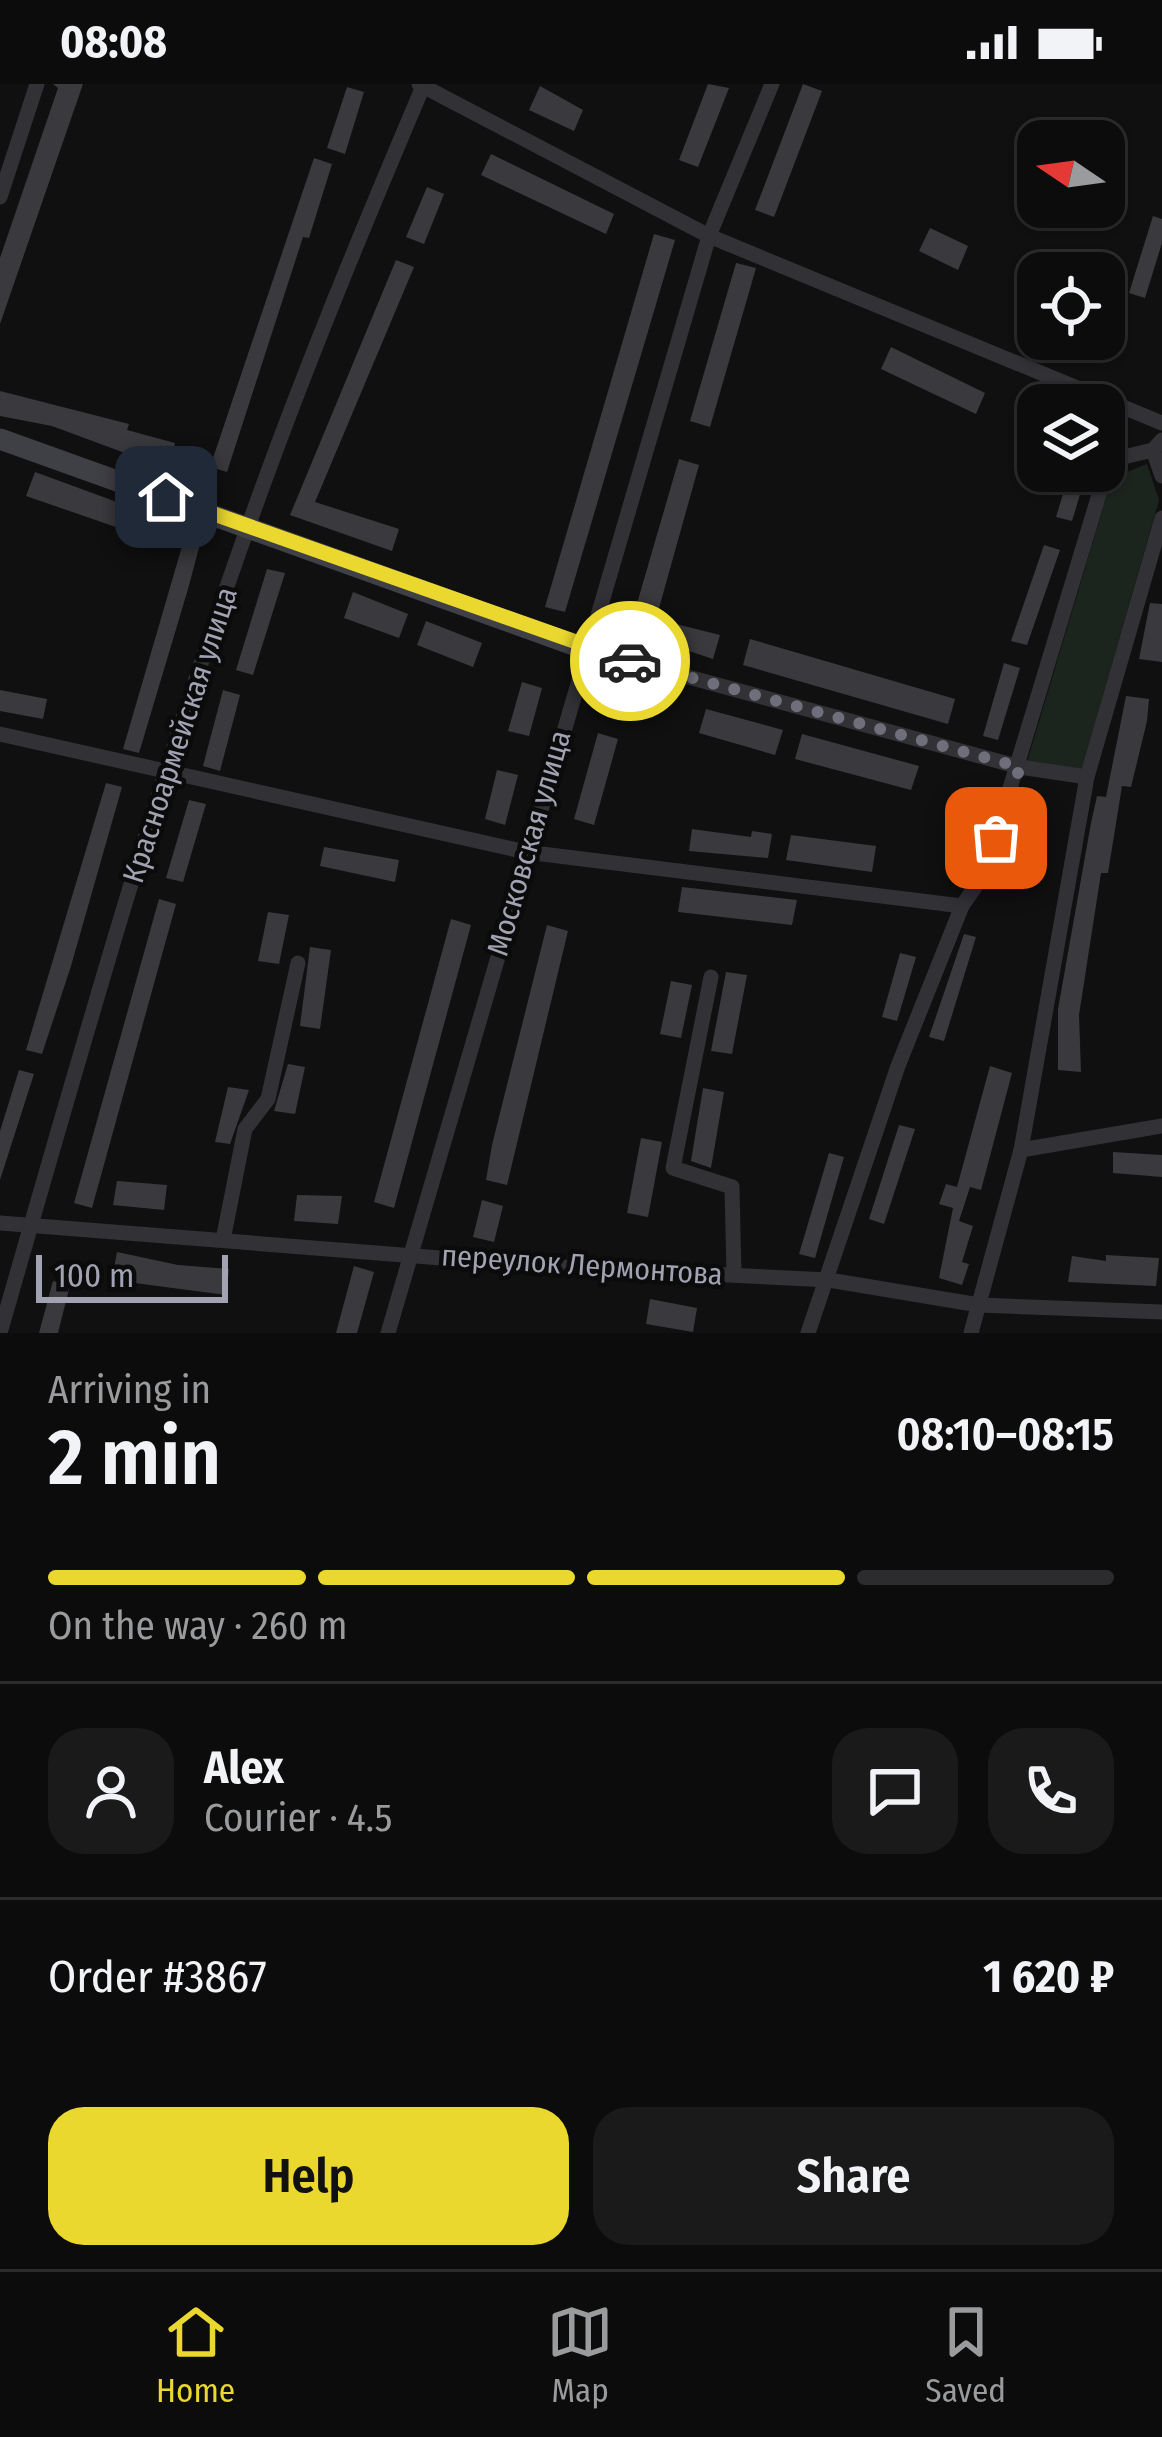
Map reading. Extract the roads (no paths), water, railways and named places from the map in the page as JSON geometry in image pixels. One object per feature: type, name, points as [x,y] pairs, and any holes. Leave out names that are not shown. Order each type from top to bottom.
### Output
[{"type":"main road","points":[[0,439],[585,649]]},
{"type":"street","points":[[0,196],[37,84]]},
{"type":"street","name":"Московская улица","points":[[388,1333],[709,236],[772,84]]},
{"type":"street","points":[[422,85],[709,236],[1162,423]]},
{"type":"street","name":"Красноармейская улица","points":[[0,1333],[167,770],[248,526],[332,302],[422,85]]},
{"type":"street","points":[[808,1333],[830,1280],[898,1066],[962,906],[984,874],[1105,475],[1115,459],[1157,445],[1162,476]]},
{"type":"street","points":[[970,1333],[1021,1150],[1087,777],[1162,518]]},
{"type":"street","points":[[585,649],[1020,767],[1087,777]]},
{"type":"street","points":[[0,734],[526,852],[962,906]]},
{"type":"street","points":[[223,1240],[244,1130],[268,1099],[298,963]]},
{"type":"street","points":[[711,977],[674,1168],[732,1187],[734,1275]]},
{"type":"street","points":[[1021,1150],[1162,1126]]},
{"type":"street","name":"переулок Лермонтова","points":[[0,1223],[830,1280],[980,1305],[1162,1312]]}]
